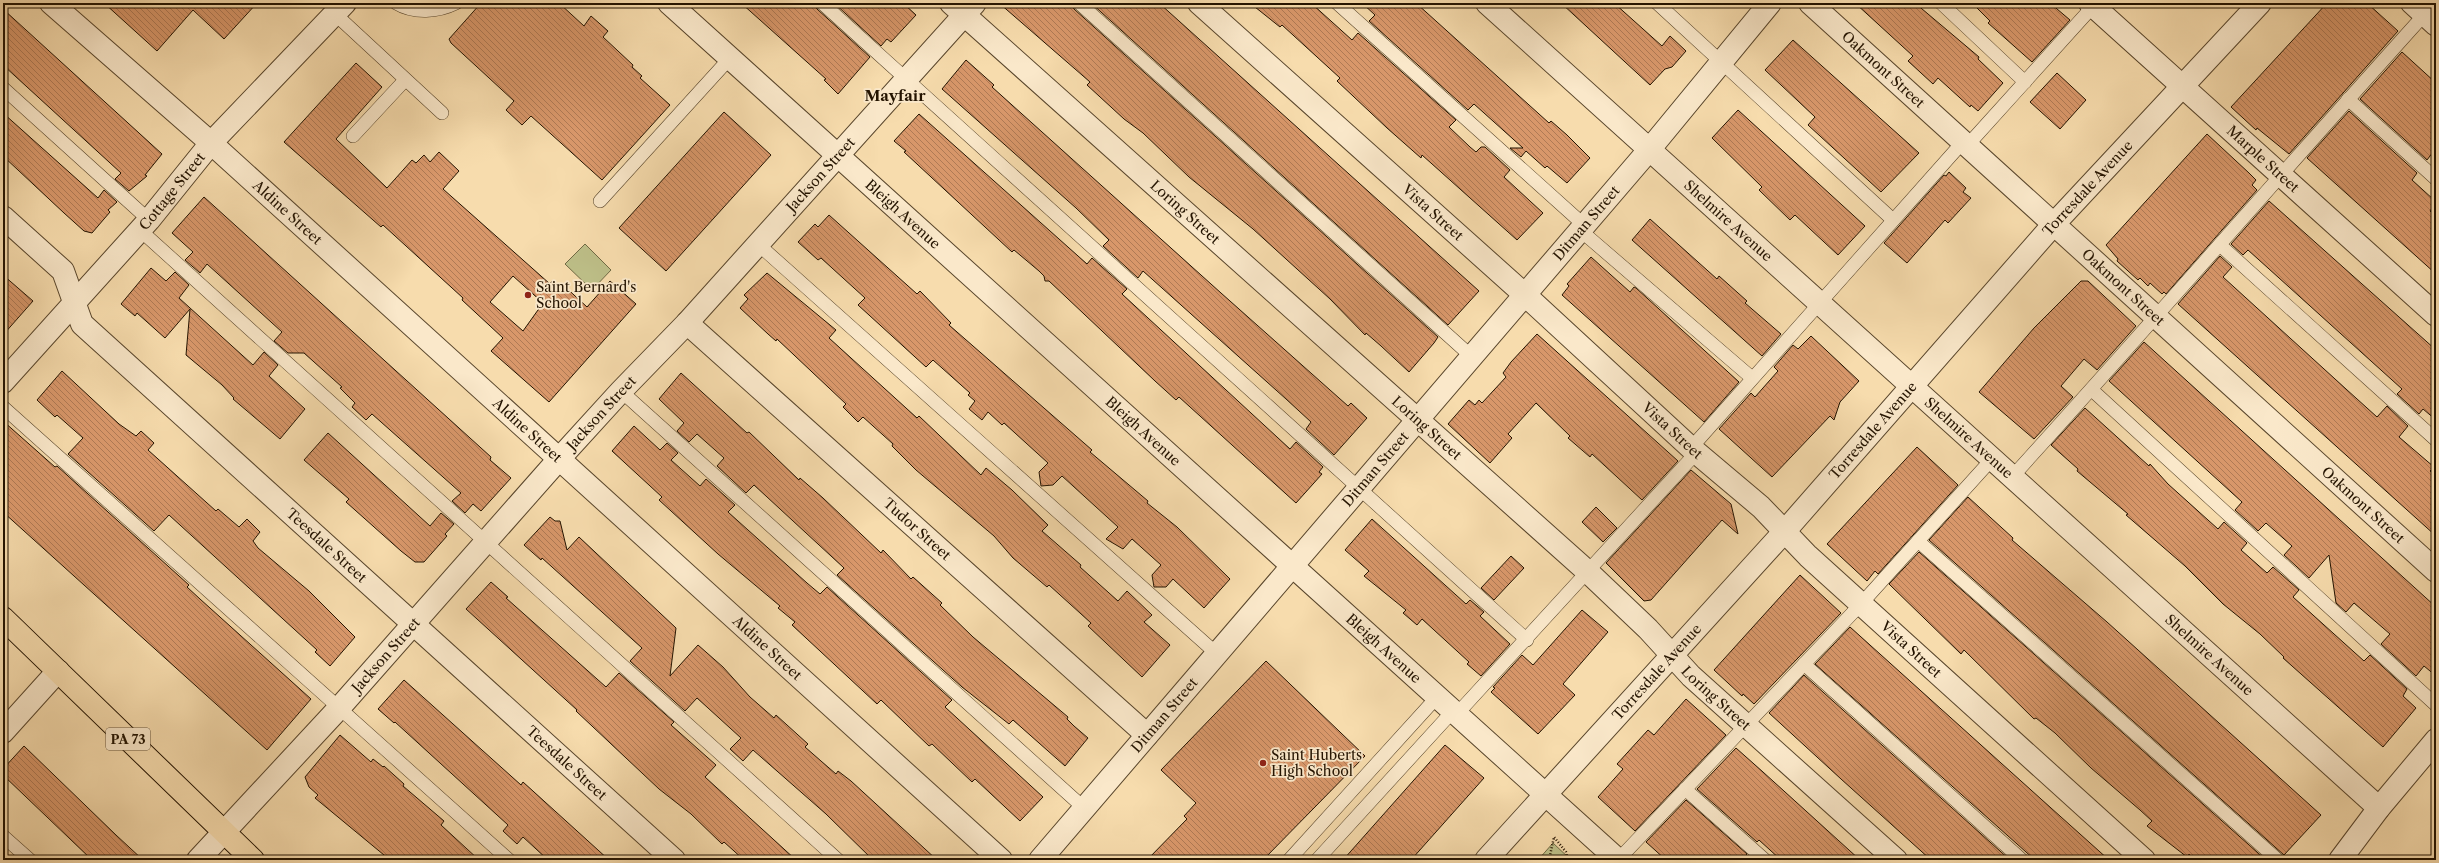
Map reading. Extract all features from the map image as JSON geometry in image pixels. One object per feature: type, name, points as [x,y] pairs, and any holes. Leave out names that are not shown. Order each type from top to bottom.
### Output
[{"type":"main road","name":"PA 73","points":[[3,618],[253,860]]},
{"type":"street","name":"Aldine Street","points":[[50,3],[211,143],[1001,860]]},
{"type":"street","name":"Bleigh Avenue","points":[[669,3],[1618,860]]},
{"type":"street","name":"Vista Street","points":[[1199,3],[1524,294],[1694,450],[1761,507],[1784,532],[1861,604],[2144,860]]},
{"type":"street","name":"Shelmire Avenue","points":[[1487,3],[2379,808]]},
{"type":"street","name":"Ditman Street","points":[[1040,860],[1649,150],[1770,3]]},
{"type":"street","name":"Oakmont Street","points":[[1810,3],[1964,145],[2436,571]]},
{"type":"street","name":"Torresdale Avenue","points":[[1486,860],[1670,655],[1784,532],[2054,225],[2184,87],[2260,3]]},
{"type":"street","name":"Marple Street","points":[[2093,4],[2436,315]]},
{"type":"street","name":"Jackson Street","points":[[198,860],[414,625],[621,391],[687,323],[839,156],[907,80],[963,7]]},
{"type":"street","name":"Loring Street","points":[[963,7],[1417,421],[1588,572],[1648,629],[1670,655],[1896,860]]},
{"type":"street","name":"Cottage Street","points":[[6,372],[74,303],[144,225],[211,143],[340,9]]},
{"type":"street","name":"Teesdale Street","points":[[3,217],[64,271],[82,324],[674,860]]},
{"type":"street","name":"Tudor Street","points":[[687,323],[1147,734]]},
{"type":"street","points":[[3,732],[58,671]]},
{"type":"street","points":[[2340,860],[2379,808],[2436,740]]},
{"type":"lane","points":[[396,3],[402,7],[424,11],[446,8],[456,3]]},
{"type":"lane","points":[[822,3],[1527,640]]},
{"type":"lane","points":[[1079,3],[1471,356]]},
{"type":"lane","points":[[1337,3],[1582,228],[1752,378]]},
{"type":"lane","points":[[1657,3],[1722,61],[1893,220]]},
{"type":"lane","points":[[1942,3],[2025,82]]},
{"type":"lane","points":[[1317,860],[1455,713],[1527,640],[1694,450],[1752,378],[1893,220],[2025,82],[2093,4]]},
{"type":"lane","points":[[340,9],[405,80],[442,113]]},
{"type":"lane","points":[[2012,477],[2156,319],[2280,175],[2424,14]]},
{"type":"lane","points":[[600,202],[730,58]]},
{"type":"lane","points":[[353,136],[405,80]]},
{"type":"lane","points":[[3,88],[144,225],[486,543],[838,860]]},
{"type":"lane","points":[[2348,99],[2436,178]]},
{"type":"lane","points":[[759,245],[1217,654]]},
{"type":"lane","points":[[2220,245],[2436,440]]},
{"type":"lane","points":[[2092,390],[2436,705]]},
{"type":"lane","points":[[621,391],[1084,808]]},
{"type":"lane","points":[[3,407],[340,707],[509,860]]},
{"type":"lane","points":[[1618,860],[1861,604],[1992,459]]},
{"type":"lane","points":[[1918,541],[2278,860]]},
{"type":"lane","points":[[1804,664],[2022,860]]},
{"type":"lane","points":[[1289,860],[1437,697]]},
{"type":"lane","points":[[1685,789],[1765,860]]},
{"type":"lane","points":[[3,836],[30,860]]},
{"type":"path","points":[[1549,860],[1554,837],[1566,852],[1568,860]]},
{"type":"green space","points":[[585,244],[611,270],[592,290],[565,264]]},
{"type":"green space","points":[[1553,843],[1571,860],[1538,860]]},
{"type":"building","points":[[104,3],[257,3],[224,39],[193,10],[157,51]]},
{"type":"building","points":[[481,3],[559,3],[584,26],[591,16],[608,31],[603,37],[633,65],[632,67],[642,76],[640,78],[670,105],[602,180],[531,116],[522,125],[506,110],[514,101],[451,43],[449,39]]},
{"type":"building","points":[[741,3],[814,3],[817,9],[870,57],[838,94],[824,80],[826,79]]},
{"type":"building","points":[[834,3],[903,3],[916,15],[891,42],[887,39],[881,46]]},
{"type":"building","points":[[999,3],[1071,3],[1074,9],[1438,337],[1434,343],[1409,372],[1366,333],[1365,335],[1330,299],[1253,229],[1189,177],[1143,133],[1124,119],[1087,85],[1090,82]]},
{"type":"building","points":[[1091,3],[1159,3],[1479,291],[1448,325]]},
{"type":"building","points":[[1250,3],[1311,3],[1352,40],[1358,33],[1456,120],[1449,127],[1470,147],[1476,152],[1481,147],[1485,147],[1510,170],[1504,177],[1543,213],[1517,240],[1422,155],[1421,158],[1387,128],[1337,81],[1340,78],[1282,25],[1280,27]]},
{"type":"building","points":[[1362,3],[1416,3],[1549,123],[1551,121],[1567,135],[1590,158],[1567,183],[1547,166],[1545,168],[1526,151],[1521,157],[1510,148],[1523,148],[1474,104],[1468,110],[1369,21],[1375,15]]},
{"type":"building","points":[[1561,3],[1614,3],[1662,46],[1670,36],[1686,51],[1672,67],[1665,69],[1650,85]]},
{"type":"building","points":[[1855,3],[1915,3],[1979,57],[1978,59],[2003,83],[1978,111],[1971,105],[1970,107],[1938,78],[1933,84],[1908,61],[1913,56]]},
{"type":"building","points":[[1972,3],[2050,3],[2070,20],[2032,62],[1988,23],[1990,21]]},
{"type":"building","points":[[2327,3],[2367,3],[2398,31],[2289,154],[2257,128],[2256,130],[2231,107]]},
{"type":"building","points":[[3,9],[162,154],[145,175],[147,176],[129,191],[115,179],[121,173],[3,65]]},
{"type":"building","points":[[1793,40],[1919,153],[1881,192],[1808,125],[1815,117],[1765,70]]},
{"type":"building","points":[[2402,52],[2436,83],[2436,148],[2427,160],[2360,99]]},
{"type":"building","points":[[966,60],[994,85],[992,87],[1221,293],[1348,406],[1351,403],[1367,418],[1334,455],[1306,429],[1311,422],[1143,271],[1138,278],[1103,246],[1109,240],[1076,208],[942,89]]},
{"type":"building","points":[[356,63],[382,87],[336,139],[387,188],[412,160],[416,163],[424,155],[430,162],[439,152],[459,171],[443,189],[550,284],[552,281],[558,286],[561,283],[587,307],[610,281],[636,304],[549,402],[491,351],[503,338],[462,300],[463,298],[383,225],[381,227],[284,142]],"holes":[[[513,276],[543,303],[523,331],[490,302]]]},
{"type":"building","points":[[2057,73],[2086,100],[2060,129],[2030,102]]},
{"type":"building","points":[[1738,110],[1865,226],[1838,255],[1795,215],[1790,220],[1759,190],[1762,187],[1712,138]]},
{"type":"building","points":[[2349,111],[2417,173],[2412,180],[2434,200],[2432,202],[2435,204],[2430,211],[2436,217],[2436,274],[2307,158]]},
{"type":"building","points":[[724,112],[771,155],[666,271],[619,228]]},
{"type":"building","points":[[3,113],[98,198],[104,190],[117,202],[108,210],[110,212],[92,233],[84,231],[3,156]]},
{"type":"building","points":[[919,114],[1087,264],[1092,258],[1127,289],[1122,294],[1290,449],[1296,442],[1323,467],[1319,472],[1322,474],[1296,503],[1179,397],[1176,400],[1049,281],[1045,281],[1044,276],[1039,271],[1014,250],[1012,252],[904,152],[906,151],[894,141]]},
{"type":"building","points":[[2207,134],[2256,180],[2252,185],[2257,190],[2166,294],[2164,292],[2162,294],[2150,283],[2148,286],[2140,278],[2138,280],[2117,261],[2118,259],[2106,245]]},
{"type":"building","points":[[1949,172],[1966,188],[1963,192],[1971,198],[1948,223],[1945,220],[1907,263],[1884,243],[1944,175],[1946,176]]},
{"type":"building","points":[[204,197],[491,457],[490,460],[511,478],[481,511],[473,504],[465,513],[452,501],[461,493],[372,414],[366,420],[352,407],[355,403],[340,388],[342,387],[304,353],[288,353],[274,341],[282,332],[207,264],[200,273],[185,260],[193,252],[172,233]]},
{"type":"building","points":[[2269,201],[2436,350],[2436,420],[2423,409],[2419,414],[2397,394],[2402,389],[2248,250],[2243,255],[2231,244]]},
{"type":"building","points":[[829,215],[917,294],[920,291],[951,323],[949,325],[1092,450],[1090,452],[1148,501],[1147,503],[1177,527],[1230,579],[1204,608],[1173,579],[1166,587],[1154,587],[1152,575],[1161,565],[1132,539],[1123,549],[1106,539],[1118,527],[1062,476],[1053,485],[1041,486],[1039,472],[1048,463],[1004,423],[1002,425],[988,412],[982,420],[969,409],[975,401],[968,395],[970,393],[933,360],[926,367],[858,305],[865,298],[821,258],[818,260],[798,242],[815,224],[818,227]]},
{"type":"building","points":[[1650,219],[1717,279],[1719,276],[1747,301],[1745,303],[1781,334],[1762,356],[1632,240]]},
{"type":"building","points":[[2220,256],[2232,267],[2223,277],[2346,389],[2377,417],[2387,406],[2408,426],[2399,437],[2434,467],[2430,471],[2436,476],[2436,536],[2178,304]]},
{"type":"building","points":[[1591,257],[1630,292],[1634,287],[1636,288],[1739,382],[1704,422],[1562,295],[1569,286],[1567,284]]},
{"type":"building","points":[[151,268],[166,281],[175,272],[189,285],[179,298],[253,365],[264,352],[278,365],[269,376],[305,409],[280,439],[233,399],[234,398],[222,385],[186,355],[190,309],[165,338],[137,313],[135,316],[121,304]]},
{"type":"building","points":[[767,273],[836,330],[829,338],[917,418],[919,416],[981,475],[986,468],[1012,490],[1048,525],[1042,531],[1081,565],[1080,567],[1118,601],[1127,591],[1152,615],[1144,622],[1170,645],[1142,677],[1088,626],[1091,623],[1049,585],[1047,587],[1013,558],[994,536],[916,470],[892,446],[893,444],[863,417],[858,422],[843,407],[846,404],[777,339],[776,341],[740,308],[748,299],[744,295]]},
{"type":"building","points":[[3,275],[33,301],[3,335]]},
{"type":"building","points":[[2081,281],[2088,281],[2136,326],[2097,370],[2084,359],[2061,386],[2073,397],[2034,439],[1979,392],[2034,328]]},
{"type":"building","points":[[1537,334],[1678,461],[1642,500],[1592,454],[1590,457],[1568,438],[1570,436],[1536,403],[1508,434],[1512,438],[1490,463],[1448,424],[1469,400],[1475,405],[1479,400],[1482,403],[1506,377],[1503,373],[1511,362]]},
{"type":"building","points":[[1811,336],[1859,381],[1840,402],[1834,420],[1830,416],[1772,477],[1719,429],[1751,393],[1755,397],[1778,371],[1774,367],[1793,345],[1798,349]]},
{"type":"building","points":[[2144,342],[2436,607],[2436,676],[2424,666],[2416,676],[2381,644],[2390,634],[2354,603],[2346,612],[2336,603],[2329,555],[2309,578],[2284,555],[2292,546],[2266,523],[2258,531],[2235,510],[2242,502],[2109,381]]},
{"type":"building","points":[[62,371],[119,424],[136,436],[141,431],[154,443],[148,450],[216,511],[218,509],[239,527],[247,519],[260,532],[253,541],[258,548],[309,591],[355,637],[330,666],[315,652],[317,650],[169,515],[154,531],[68,454],[83,438],[57,415],[55,417],[37,400]]},
{"type":"building","points":[[681,373],[747,433],[749,432],[799,480],[800,478],[823,498],[881,553],[883,550],[911,579],[913,577],[942,603],[940,605],[973,637],[1068,717],[1067,719],[1088,738],[1065,766],[1013,720],[1009,724],[962,687],[837,575],[844,568],[754,485],[746,493],[717,466],[724,458],[697,434],[689,442],[677,431],[684,423],[659,399]]},
{"type":"building","points":[[2085,408],[2149,466],[2150,464],[2168,484],[2218,529],[2224,522],[2247,543],[2241,550],[2267,573],[2273,567],[2299,590],[2293,597],[2364,661],[2370,655],[2407,689],[2403,696],[2416,708],[2383,747],[2283,658],[2284,657],[2260,634],[2223,604],[2185,566],[2126,515],[2128,514],[2077,471],[2078,469],[2051,445]]},
{"type":"building","points":[[3,421],[55,467],[57,466],[189,585],[187,587],[311,699],[267,750],[3,512]]},
{"type":"building","points":[[634,426],[660,450],[667,443],[678,453],[671,460],[700,486],[706,479],[735,505],[728,512],[820,594],[827,587],[952,700],[945,707],[1043,797],[1020,821],[975,779],[972,782],[932,744],[929,746],[881,700],[877,704],[792,625],[795,622],[778,608],[780,606],[718,554],[659,500],[662,497],[612,451]]},
{"type":"building","points":[[328,433],[430,526],[441,513],[454,524],[445,534],[447,536],[424,562],[415,562],[401,551],[346,502],[349,499],[304,460]]},
{"type":"building","points":[[1917,447],[1958,485],[1878,574],[1875,571],[1867,581],[1827,544]]},
{"type":"building","points":[[1691,470],[1731,504],[1738,534],[1722,520],[1651,600],[1644,601],[1606,563]]},
{"type":"building","points":[[1968,497],[2013,538],[2012,540],[2107,622],[2321,815],[2284,855],[1929,540]]},
{"type":"building","points":[[1596,507],[1617,528],[1603,542],[1582,522]]},
{"type":"building","points":[[550,517],[555,521],[560,521],[567,550],[579,537],[676,628],[670,676],[698,645],[723,667],[750,697],[774,718],[776,715],[808,744],[805,747],[836,774],[838,771],[851,781],[937,860],[873,860],[826,814],[753,750],[743,761],[730,749],[741,738],[697,698],[685,711],[630,661],[642,648],[542,558],[541,560],[524,545]]},
{"type":"building","points":[[1372,519],[1466,604],[1470,600],[1484,612],[1480,616],[1510,644],[1481,676],[1467,664],[1469,662],[1422,619],[1417,625],[1403,613],[1406,610],[1364,576],[1369,571],[1345,550]]},
{"type":"building","points":[[1919,552],[2266,860],[2195,860],[2189,854],[2187,857],[2147,826],[2152,821],[2091,768],[2055,733],[2036,718],[2034,719],[1964,650],[1961,654],[1889,584]]},
{"type":"building","points":[[1511,556],[1524,568],[1494,600],[1481,588]]},
{"type":"building","points":[[1800,575],[1841,613],[1754,704],[1743,694],[1742,696],[1714,670]]},
{"type":"building","points":[[491,582],[508,597],[506,598],[606,687],[619,673],[674,722],[671,725],[716,765],[705,777],[796,860],[744,860],[724,842],[722,844],[691,814],[659,789],[576,711],[577,710],[466,609]]},
{"type":"building","points":[[1582,610],[1608,632],[1563,684],[1575,695],[1538,734],[1491,692],[1495,688],[1493,687],[1522,655],[1533,665]]},
{"type":"building","points":[[1850,627],[2109,860],[2035,860],[1815,664]]},
{"type":"building","name":"Saint Huberts High School","points":[[1266,661],[1365,756],[1263,860],[1147,860],[1187,819],[1184,816],[1196,803],[1161,770]]},
{"type":"building","points":[[1804,675],[2010,860],[1931,860],[1769,713]]},
{"type":"building","points":[[404,680],[521,785],[523,782],[609,860],[548,860],[523,837],[517,844],[503,831],[508,825],[395,722],[394,723],[378,709]]},
{"type":"building","points":[[1686,699],[1726,735],[1635,831],[1598,797],[1623,769],[1617,764],[1648,730],[1654,735]]},
{"type":"building","points":[[340,735],[371,762],[373,759],[383,767],[384,766],[404,784],[403,786],[444,821],[441,825],[479,860],[390,860],[315,798],[318,795],[309,787],[305,777]]},
{"type":"building","points":[[1445,745],[1484,778],[1411,860],[1343,860]]},
{"type":"building","points":[[24,746],[143,860],[92,860],[3,775],[3,769]]},
{"type":"building","points":[[1736,748],[1860,860],[1781,860],[1759,840],[1757,842],[1697,789]]},
{"type":"building","points":[[1686,800],[1747,854],[1741,860],[1666,860],[1646,842]]},
{"type":"place","name":"Saint Bernard's School","points":[[528,295]]},
{"type":"place","name":"Saint Huberts High School","points":[[1263,763]]},
{"type":"district","name":"Mayfair","points":[[895,95]]}]
